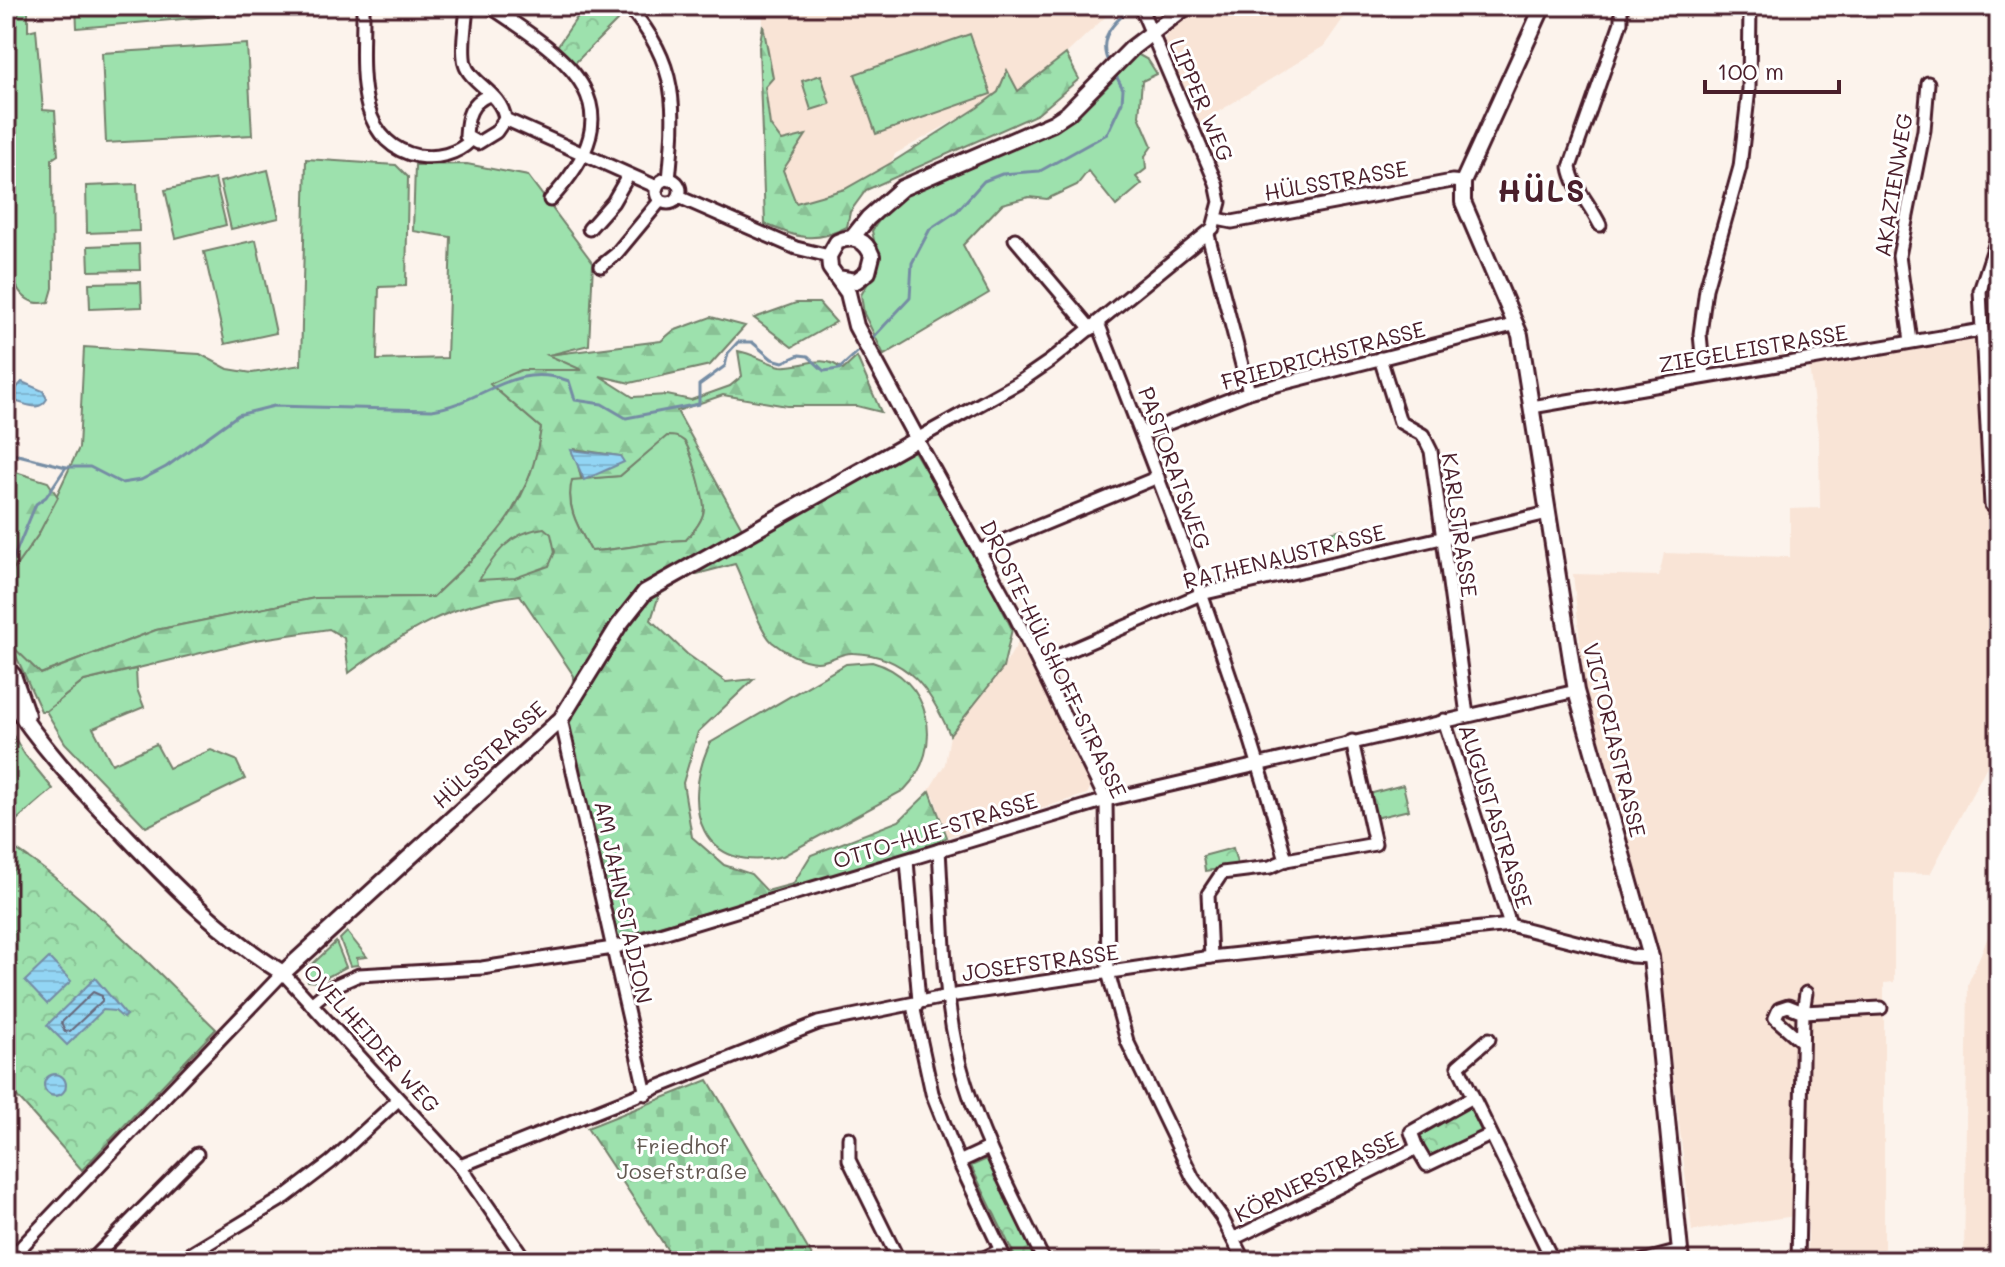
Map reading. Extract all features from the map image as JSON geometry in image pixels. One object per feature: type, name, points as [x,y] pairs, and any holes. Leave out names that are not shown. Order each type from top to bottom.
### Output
[{"type":"main road","points":[[917,439],[860,336],[852,287],[837,278],[830,268],[829,256],[837,242],[852,238],[868,218],[902,188],[1053,123],[1151,32],[1187,6]]},
{"type":"main road","points":[[1463,187],[1543,6]]},
{"type":"main road","name":"VICTORIASTRASSE","points":[[1463,187],[1463,202],[1517,324],[1576,691],[1651,957],[1681,1256]]},
{"type":"main road","points":[[852,287],[871,267],[867,246],[868,218]]},
{"type":"main road","points":[[852,238],[867,246]]},
{"type":"main road","name":"HÜLSSTRASSE","points":[[283,973],[561,719],[611,637],[645,592],[917,439]]},
{"type":"main road","points":[[6,668],[13,675],[31,727]]},
{"type":"main road","name":"OVELHEIDER WEG","points":[[6,692],[59,767],[185,896],[214,923],[283,973]]},
{"type":"street","points":[[363,6],[366,105],[374,126],[397,149],[423,157],[460,151],[470,141]]},
{"type":"street","points":[[467,6],[464,63],[489,95],[499,102],[505,119],[582,157],[657,187]]},
{"type":"street","points":[[489,6],[560,55],[583,83],[591,103],[592,123],[582,157],[570,179],[550,200]]},
{"type":"street","points":[[628,6],[651,35],[669,72],[675,124],[669,180]]},
{"type":"street","points":[[1600,225],[1587,196],[1577,188],[1570,167],[1621,22],[1621,6]]},
{"type":"street","points":[[1704,376],[1700,334],[1706,289],[1740,167],[1749,89],[1750,6]]},
{"type":"street","name":"LIPPER WEG","points":[[1141,7],[1216,183],[1218,215]]},
{"type":"street","name":"AKAZIENWEG","points":[[1911,341],[1899,256],[1924,130],[1928,83]]},
{"type":"street","points":[[489,95],[477,100],[470,109],[466,136],[478,143],[496,132],[505,119]]},
{"type":"street","points":[[589,229],[613,202],[628,176]]},
{"type":"street","points":[[657,187],[669,180]]},
{"type":"street","points":[[669,180],[678,185],[679,197]]},
{"type":"street","name":"HÜLSSTRASSE","points":[[917,439],[1018,383],[1208,235],[1218,215],[1232,222],[1452,181],[1463,187]]},
{"type":"street","points":[[657,187],[660,201]]},
{"type":"street","points":[[660,201],[672,203],[679,197]]},
{"type":"street","points":[[679,197],[796,248],[829,256]]},
{"type":"street","points":[[601,266],[616,254],[660,201]]},
{"type":"street","points":[[1991,505],[1980,291],[1999,233]]},
{"type":"street","points":[[1208,235],[1249,392]]},
{"type":"street","points":[[1015,239],[1094,326]]},
{"type":"street","name":"FRIEDRICHSTRASSE","points":[[1143,433],[1249,392],[1517,324]]},
{"type":"street","name":"PASTORATSWEG","points":[[1094,326],[1143,433],[1201,594],[1260,763],[1286,860]]},
{"type":"street","name":"ZIEGELEISTRASSE","points":[[1532,407],[1982,330]]},
{"type":"street","name":"KARLSTRASSE","points":[[1380,358],[1400,422],[1423,435],[1431,451],[1467,715]]},
{"type":"street","name":"DROSTE-HÜLSHOFF-STRASSE","points":[[917,439],[981,550],[1106,800],[1108,972],[1127,1041],[1193,1178],[1221,1216],[1244,1261]]},
{"type":"street","points":[[981,550],[1158,477]]},
{"type":"street","name":"RATHENAUSTRASSE","points":[[1039,664],[1201,594],[1548,513]]},
{"type":"street","name":"OTTO-HUE-STRASSE","points":[[311,1004],[332,987],[359,975],[482,968],[613,948],[1106,800],[1576,691]]},
{"type":"street","name":"AM JAHN-STADION","points":[[561,719],[646,1094]]},
{"type":"street","name":"AUGUSTASTRASSE","points":[[1444,720],[1510,925]]},
{"type":"street","points":[[1211,957],[1208,894],[1222,873],[1270,867],[1286,860],[1375,844],[1352,741]]},
{"type":"street","points":[[939,850],[949,996],[964,1080],[989,1148],[1044,1261]]},
{"type":"street","points":[[907,861],[919,1001],[914,1010],[932,1093],[959,1162],[1003,1256],[978,1261]]},
{"type":"street","name":"JOSEFSTRASSE","points":[[460,1166],[818,1023],[919,1001],[1211,957],[1510,925],[1631,956],[1651,957]]},
{"type":"street","name":"HÜLSSTRASSE","points":[[8,1261],[283,973]]},
{"type":"street","name":"OVELHEIDER WEG","points":[[283,973],[460,1166],[526,1261]]},
{"type":"street","points":[[1798,1261],[1801,1041],[1806,993]]},
{"type":"street","points":[[1801,1041],[1775,1018],[1779,1009],[1788,1006],[1803,1012],[1881,1008]]},
{"type":"street","points":[[1489,1039],[1458,1066],[1553,1261]]},
{"type":"street","name":"KÖRNERSTRASSE","points":[[1473,1097],[1411,1132],[1417,1148],[1427,1165],[1490,1135]]},
{"type":"street","points":[[179,1261],[285,1197],[331,1162],[398,1100]]},
{"type":"street","points":[[849,1138],[849,1160],[899,1261]]},
{"type":"street","points":[[959,1162],[989,1148]]},
{"type":"street","name":"KÖRNERSTRASSE","points":[[1233,1239],[1417,1148]]},
{"type":"street","points":[[91,1261],[197,1154]]},
{"type":"street","points":[[1642,1261],[1681,1256]]},
{"type":"shaded area","points":[[763,6],[1117,6],[1066,54],[1018,91],[1008,71],[998,92],[977,108],[895,154],[891,163],[845,189],[796,203],[783,170],[805,135],[781,141],[770,125],[765,87],[773,78],[763,25]]},
{"type":"shaded area","points":[[1205,6],[1352,6],[1324,46],[1197,125],[1164,40],[1169,30]]},
{"type":"shaded area","points":[[1988,326],[1999,410],[1999,743],[1930,874],[1894,873],[1894,982],[1884,983],[1884,1261],[1808,1261],[1808,1214],[1692,1231],[1659,957],[1587,708],[1573,574],[1659,576],[1664,553],[1790,557],[1790,509],[1820,508],[1819,441],[1808,358]]},
{"type":"shaded area","points":[[1019,641],[1091,786],[1087,794],[947,837],[934,796],[929,790],[945,764],[950,735],[1003,668]]},
{"type":"shaded area","points":[[1999,911],[1999,1261],[1964,1261],[1968,984]]},
{"type":"green space","points":[[6,6],[28,6],[28,31],[36,29],[43,110],[55,111],[58,155],[52,159],[53,288],[49,302],[38,303],[22,294],[13,277],[6,248]]},
{"type":"green space","points":[[76,6],[218,6],[218,16],[77,28]]},
{"type":"green space","points":[[585,6],[616,6],[625,13],[575,63],[556,48]]},
{"type":"green space","points":[[763,25],[773,78],[765,87],[770,125],[782,141],[806,135],[783,170],[796,203],[845,189],[891,163],[998,92],[1007,70],[1018,91],[1066,54],[1079,79],[1038,114],[866,190],[850,212],[847,227],[825,236],[797,236],[765,224],[759,47]]},
{"type":"green space","points":[[970,34],[991,94],[876,134],[855,74]]},
{"type":"green space","points":[[247,44],[252,135],[106,143],[102,53]]},
{"type":"green space","points":[[1137,54],[1148,60],[1157,74],[1142,81],[1139,116],[1152,146],[1145,156],[1146,169],[1136,177],[1142,184],[1116,206],[1088,171],[1077,185],[1047,199],[1029,197],[1002,204],[963,245],[989,293],[884,355],[864,314],[861,295],[879,264],[872,231],[888,211],[934,178],[1080,111]]},
{"type":"green space","points":[[821,75],[830,104],[811,110],[802,81]]},
{"type":"green space","points":[[306,159],[396,165],[408,177],[406,286],[379,287],[377,360],[447,358],[451,237],[413,231],[415,165],[467,164],[528,176],[593,263],[589,345],[549,355],[585,370],[491,385],[541,428],[536,465],[502,530],[433,597],[315,598],[156,630],[40,674],[11,645],[6,645],[6,580],[38,535],[79,448],[84,347],[200,354],[228,369],[252,373],[301,365]]},
{"type":"green space","points":[[268,170],[279,218],[231,229],[220,182]]},
{"type":"green space","points":[[215,179],[226,225],[176,238],[165,190]]},
{"type":"green space","points":[[137,184],[139,231],[87,233],[86,186]]},
{"type":"green space","points":[[256,240],[276,333],[225,344],[204,252]]},
{"type":"green space","points":[[139,244],[140,270],[89,271],[88,246]]},
{"type":"green space","points":[[141,282],[142,307],[90,309],[89,283]]},
{"type":"green space","points":[[796,303],[819,303],[836,322],[792,347],[754,318]]},
{"type":"green space","points":[[711,317],[745,326],[710,365],[630,383],[600,376],[633,397],[667,395],[691,400],[730,386],[742,376],[738,351],[781,366],[821,361],[843,370],[857,357],[881,412],[857,406],[787,406],[723,395],[677,411],[748,539],[914,451],[975,554],[1012,629],[1003,668],[950,735],[925,690],[915,678],[888,660],[853,653],[811,662],[772,642],[757,617],[735,564],[693,575],[659,595],[651,620],[687,654],[726,682],[754,679],[698,732],[683,783],[692,837],[724,865],[751,874],[767,891],[793,884],[811,855],[899,821],[930,791],[947,837],[921,852],[616,938],[596,835],[564,721],[574,676],[520,595],[471,605],[429,622],[389,644],[349,673],[344,638],[329,629],[255,640],[84,681],[46,711],[41,711],[11,645],[41,674],[156,630],[315,598],[433,597],[504,523],[528,482],[536,457],[541,428],[490,384],[521,370],[582,370],[548,355],[661,341],[673,331]],"holes":[[[667,436],[684,441],[693,462],[704,508],[698,526],[686,540],[591,551],[572,508],[572,480],[620,476]],[[574,449],[620,456],[581,478]]]},
{"type":"green space","points":[[667,435],[684,441],[694,462],[704,502],[704,512],[698,526],[686,540],[591,551],[577,525],[572,507],[572,479],[620,476]]},
{"type":"green space","points":[[6,469],[48,482],[58,497],[38,535],[6,580]]},
{"type":"green space","points":[[544,528],[551,534],[555,552],[549,566],[515,578],[479,580],[505,545],[522,534]]},
{"type":"green space","points":[[1343,529],[1346,542],[1324,547],[1321,534]]},
{"type":"green space","points":[[872,662],[892,670],[908,683],[919,698],[926,716],[928,735],[925,755],[917,773],[904,790],[783,856],[755,860],[733,856],[716,846],[704,831],[698,812],[697,790],[701,767],[710,743],[846,664]]},
{"type":"green space","points":[[136,669],[137,689],[144,707],[93,728],[112,764],[156,744],[169,768],[211,750],[236,760],[245,779],[146,827],[65,743],[46,711],[84,681]]},
{"type":"green space","points":[[6,724],[25,755],[53,789],[6,829]]},
{"type":"green space","points":[[1403,785],[1409,810],[1375,818],[1369,794]]},
{"type":"green space","points":[[6,843],[88,905],[216,1029],[82,1170],[6,1084]]},
{"type":"green space","points":[[1233,848],[1238,867],[1205,871],[1203,856]]},
{"type":"green space","points":[[347,932],[367,957],[357,958],[358,965],[350,966],[340,939]]},
{"type":"green space","points":[[336,942],[346,967],[318,982],[308,981],[306,970]]},
{"type":"green space","name":"Friedhof Josefstraße","points":[[708,1080],[815,1261],[675,1261],[587,1128]]},
{"type":"green space","points":[[1468,1105],[1482,1132],[1429,1160],[1416,1132]]},
{"type":"green space","points":[[987,1159],[1036,1261],[1017,1261],[971,1166]]},
{"type":"water","points":[[22,382],[43,391],[47,399],[40,406],[12,401],[10,395]]},
{"type":"water","points":[[571,450],[620,456],[624,462],[584,480]]},
{"type":"water","points":[[49,958],[71,981],[47,1004],[25,981]]},
{"type":"water","points":[[95,978],[126,1015],[123,1018],[115,1011],[103,1010],[67,1045],[47,1025]]},
{"type":"water","points":[[55,1074],[63,1077],[66,1085],[63,1093],[55,1096],[47,1093],[44,1085],[47,1077]]},
{"type":"waterway","points":[[1109,64],[1106,38],[1119,18],[1133,6]]},
{"type":"waterway","points":[[869,342],[910,298],[912,263],[930,229],[957,211],[984,181],[1002,174],[1040,171],[1107,134],[1122,102],[1123,89],[1115,74]]},
{"type":"waterway","points":[[6,452],[66,467],[90,467],[121,483],[141,480],[166,467],[238,415],[274,406],[432,410],[451,406],[514,379],[549,376],[569,381],[575,400],[602,404],[626,418],[699,404],[699,385],[725,366],[728,353],[738,342],[752,342],[772,359],[783,362],[799,355],[808,356],[824,371],[839,369],[863,347]]},
{"type":"waterway","points":[[6,576],[36,504],[46,497],[66,467]]},
{"type":"district","name":"HÜLS","points":[[1542,190]]}]
